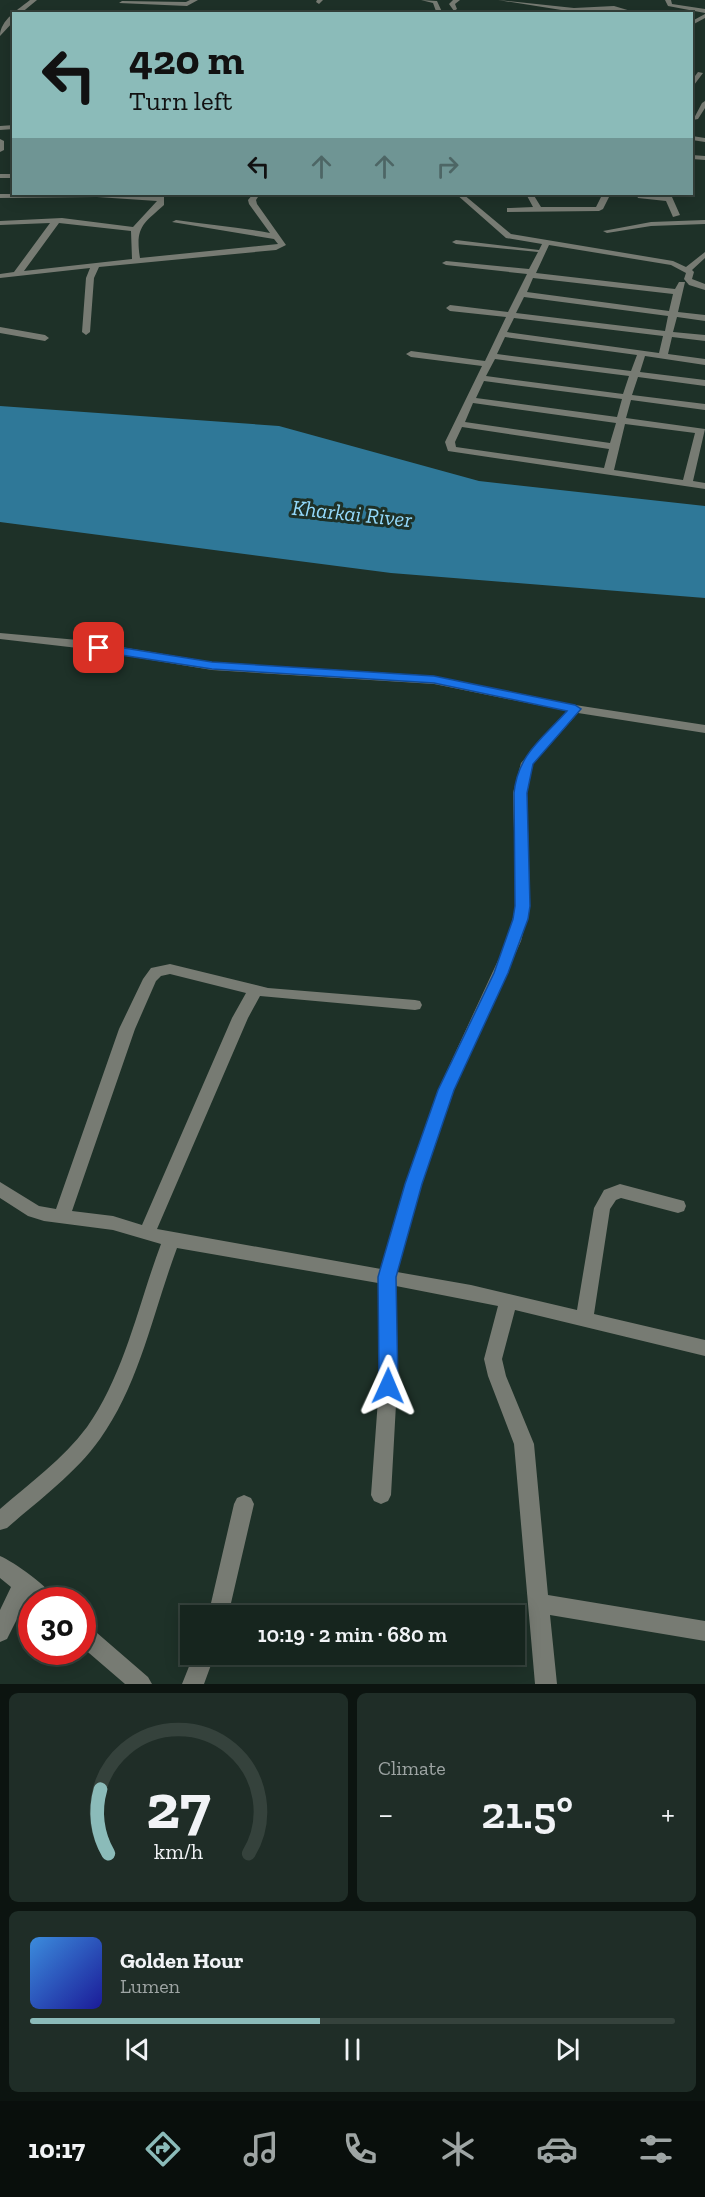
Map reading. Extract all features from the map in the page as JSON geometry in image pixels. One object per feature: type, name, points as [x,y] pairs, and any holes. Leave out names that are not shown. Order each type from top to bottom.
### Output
[{"type":"street","points":[[19,12],[34,0]]},
{"type":"street","points":[[120,2],[187,4],[195,0]]},
{"type":"street","points":[[424,0],[435,2],[439,12]]},
{"type":"street","points":[[454,9],[452,4],[457,0]]},
{"type":"street","points":[[501,0],[580,12],[620,9]]},
{"type":"street","points":[[668,0],[670,6],[705,11]]},
{"type":"street","points":[[578,2],[631,12]]},
{"type":"street","points":[[509,11],[517,3]]},
{"type":"street","points":[[533,5],[539,12]]},
{"type":"street","points":[[694,26],[705,16]]},
{"type":"street","points":[[0,34],[12,19]]},
{"type":"street","points":[[695,119],[705,103]]},
{"type":"street","points":[[0,128],[12,125]]},
{"type":"street","points":[[0,141],[0,150]]},
{"type":"street","points":[[0,196],[97,195],[161,199],[161,203],[133,229],[132,238],[136,260]]},
{"type":"street","points":[[0,276],[96,264],[276,248],[282,245],[253,204],[252,200],[256,195]]},
{"type":"street","points":[[460,195],[509,236],[544,247]]},
{"type":"street","points":[[530,195],[538,210]]},
{"type":"street","points":[[510,210],[599,209],[606,195]]},
{"type":"street","points":[[641,198],[669,199],[675,215]]},
{"type":"street","points":[[183,215],[270,228]]},
{"type":"street","points":[[0,223],[62,220],[133,229]]},
{"type":"street","points":[[17,274],[55,222]]},
{"type":"street","points":[[176,222],[231,228],[277,237]]},
{"type":"street","points":[[607,231],[665,223],[705,222]]},
{"type":"street","points":[[456,242],[544,247],[673,263],[688,269]]},
{"type":"street","points":[[544,247],[450,442],[452,449],[705,486]]},
{"type":"street","points":[[688,269],[705,254]]},
{"type":"street","points":[[446,263],[678,292]]},
{"type":"street","points":[[86,332],[90,278],[96,264]]},
{"type":"street","points":[[663,356],[678,292],[688,279],[690,272],[688,269]]},
{"type":"street","points":[[688,279],[692,283],[705,287]]},
{"type":"street","points":[[521,294],[705,318]]},
{"type":"street","points":[[450,308],[705,338]]},
{"type":"street","points":[[0,330],[45,338]]},
{"type":"street","points":[[502,334],[705,362]]},
{"type":"street","points":[[608,472],[627,397],[642,353]]},
{"type":"street","points":[[411,354],[634,374],[705,383]]},
{"type":"street","points":[[481,378],[705,407]]},
{"type":"street","points":[[470,400],[702,432],[687,484]]},
{"type":"street","points":[[459,424],[614,447]]},
{"type":"street","points":[[693,459],[705,461]]},
{"type":"street","points":[[0,636],[78,644],[212,666],[434,680],[575,709],[705,729]]},
{"type":"street","points":[[381,1495],[388,1386],[387,1277],[414,1184],[446,1090],[501,973],[520,919],[523,906],[520,793],[522,776],[527,763],[575,709]]},
{"type":"street","points":[[63,1216],[127,1029],[150,979],[156,972],[170,969],[255,991],[415,1005]]},
{"type":"street","points":[[147,1233],[240,1018],[255,991]]},
{"type":"street","points":[[0,1189],[34,1211],[113,1223],[171,1240],[387,1277],[508,1301],[705,1348]]},
{"type":"street","points":[[584,1319],[602,1208],[610,1195],[620,1191],[678,1206]]},
{"type":"street","points":[[0,1521],[64,1466],[93,1433],[129,1362],[159,1267],[171,1240]]},
{"type":"street","points":[[508,1301],[493,1359],[497,1376],[524,1444],[546,1684]]},
{"type":"street","points":[[221,1605],[244,1504]]},
{"type":"street","points":[[0,1566],[29,1587]]},
{"type":"street","points":[[0,1632],[24,1583]]},
{"type":"street","points":[[538,1603],[705,1631]]},
{"type":"street","points":[[96,1645],[141,1684]]},
{"type":"street","points":[[193,1684],[201,1665]]},
{"type":"water","name":"Kharkai River","points":[[0,406],[279,426],[479,481],[705,506],[705,598],[391,573],[0,522]]},
{"type":"route","points":[[99,648],[212,666],[368,674],[434,680],[575,709],[527,763],[522,776],[520,793],[523,906],[514,940],[501,973],[446,1090],[414,1184],[387,1277],[388,1386]]}]
